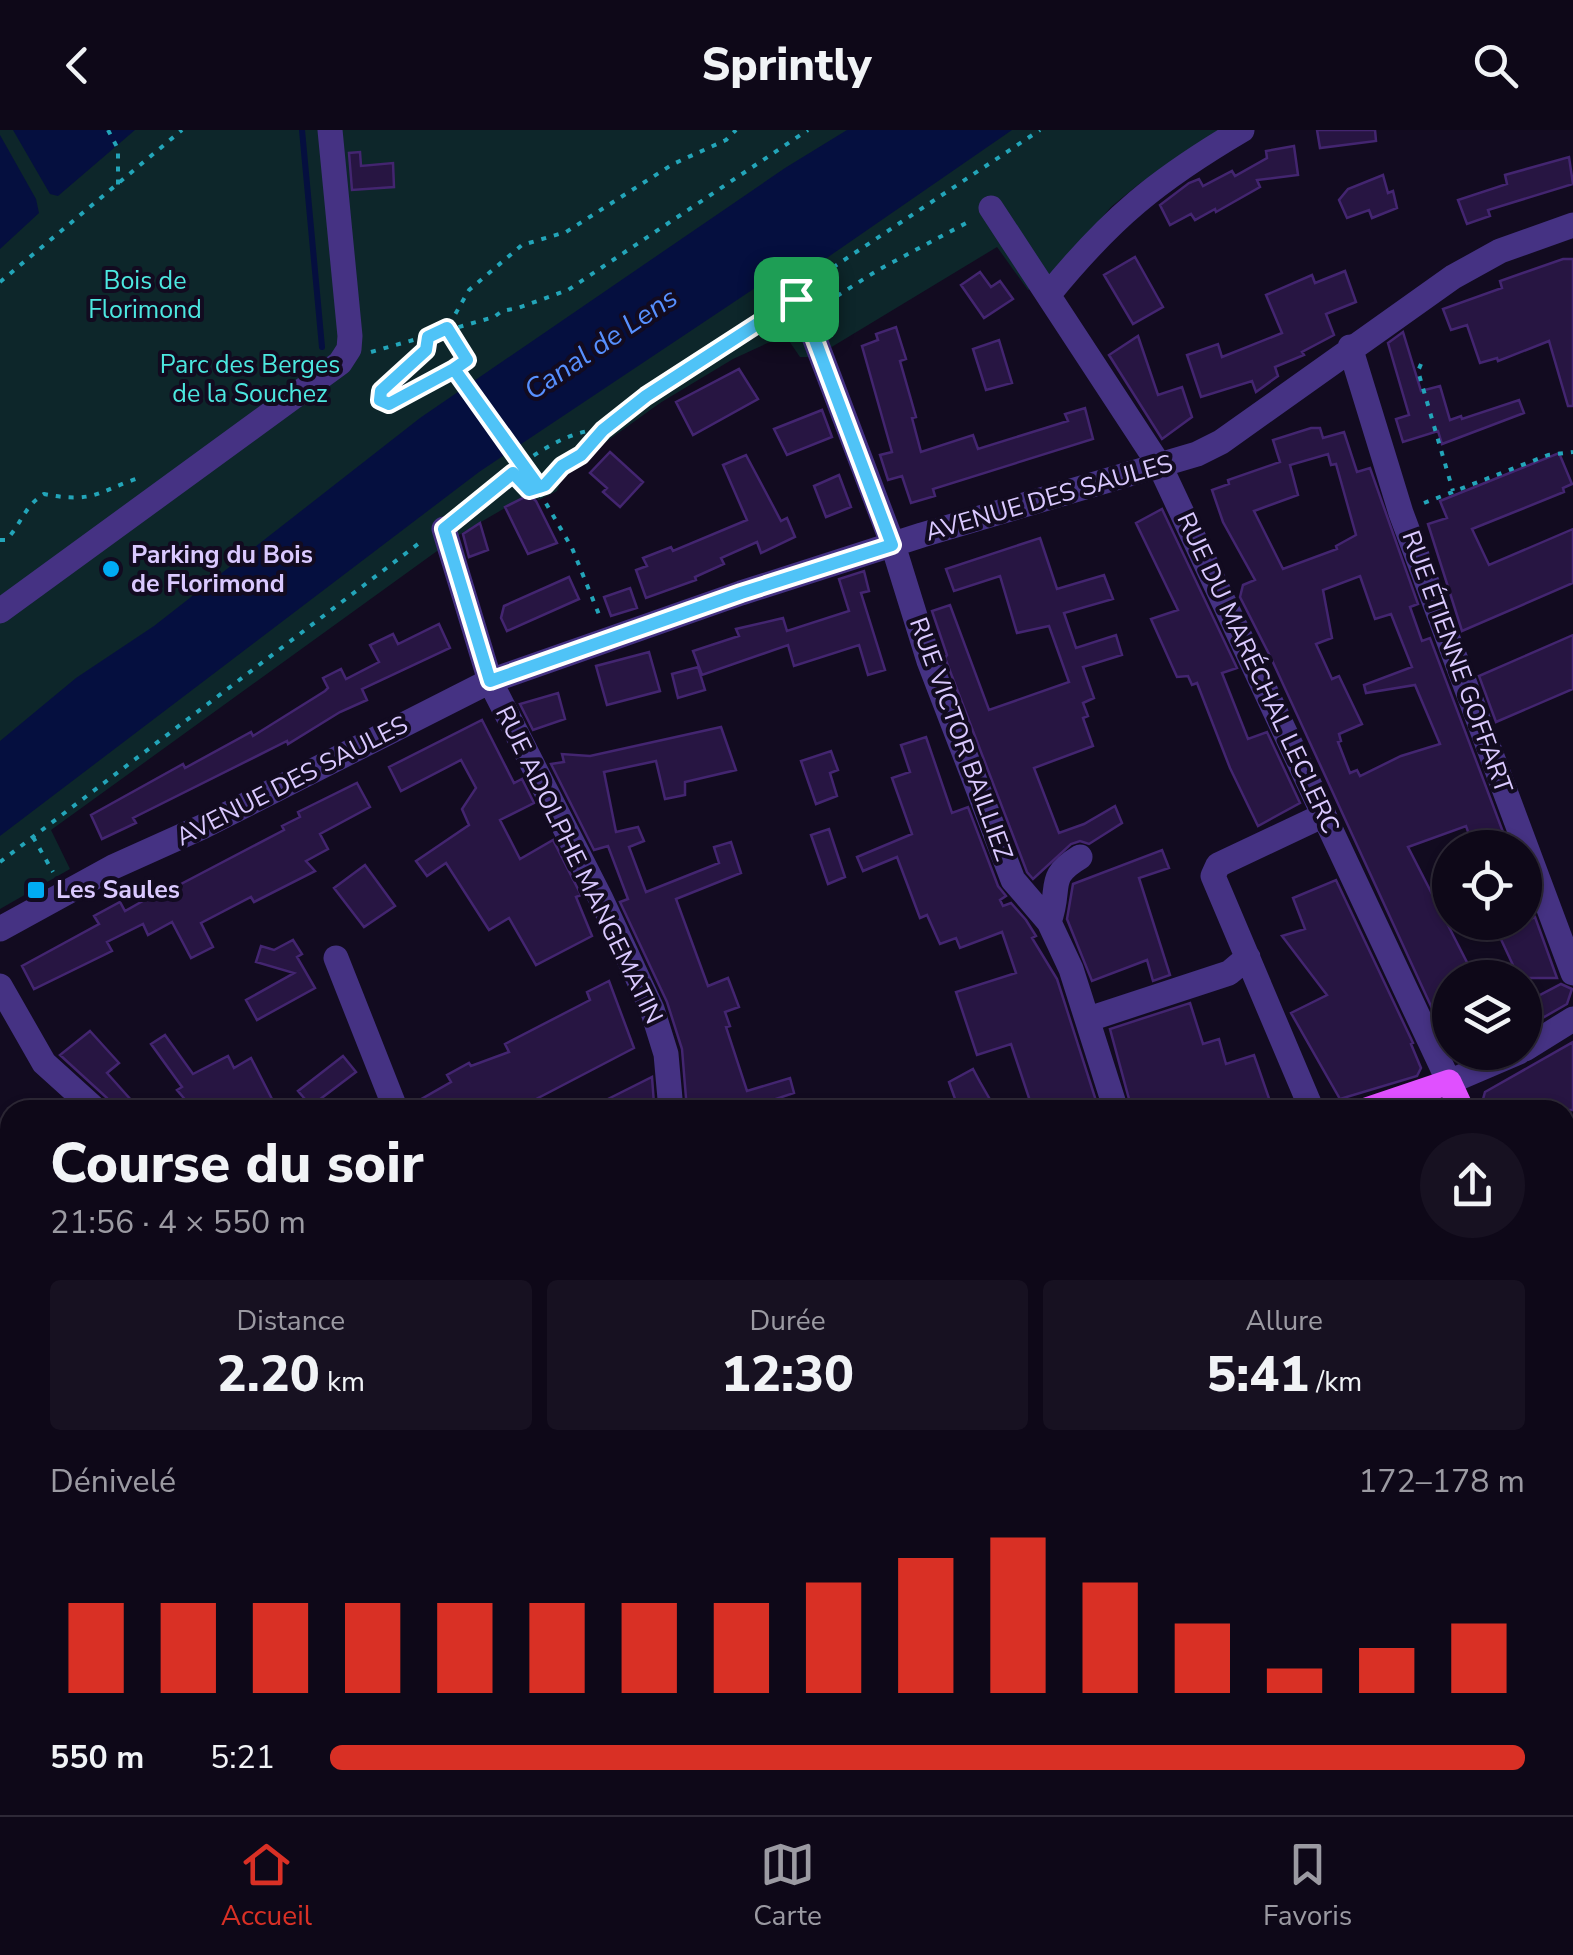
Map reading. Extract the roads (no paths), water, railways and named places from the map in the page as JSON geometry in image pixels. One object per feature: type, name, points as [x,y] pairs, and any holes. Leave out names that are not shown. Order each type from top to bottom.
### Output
[{"type":"main road","points":[[1395,1100],[1448,1082],[1457,1100]]},
{"type":"street","points":[[0,611],[340,363],[349,349],[350,336],[330,130]]},
{"type":"street","points":[[1049,294],[1090,243],[1131,204],[1176,170],[1242,130]]},
{"type":"street","name":"RUE DU MARÉCHAL LECLERC","points":[[991,208],[1160,466],[1448,1082]]},
{"type":"street","name":"AVENUE DES SAULES","points":[[0,928],[490,681],[741,593],[1160,466],[1221,442],[1453,276],[1573,226]]},
{"type":"street","name":"RUE VICTOR BAILLIEZ","points":[[801,308],[1013,880],[1049,922],[1089,1019],[1113,1100]]},
{"type":"street","name":"RUE ÉTIENNE GOFFART","points":[[1350,347],[1401,513],[1573,973]]},
{"type":"street","name":"RUE ADOLPHE MANGEMATIN","points":[[444,529],[490,681],[652,1009],[666,1054],[670,1100]]},
{"type":"street","points":[[1308,1100],[1213,876],[1218,865],[1324,816]]},
{"type":"street","points":[[1049,922],[1056,900],[1056,876],[1080,856]]},
{"type":"street","points":[[1089,1019],[1229,973],[1248,957]]},
{"type":"street","points":[[336,958],[392,1100]]},
{"type":"street","points":[[0,986],[44,1063],[85,1100]]},
{"type":"street","points":[[1542,1039],[1573,1020]]},
{"type":"street","points":[[1448,1082],[1477,1070]]},
{"type":"water","points":[[13,130],[135,130],[58,196],[50,194]]},
{"type":"water","name":"Canal de Lens","points":[[847,130],[1012,130],[818,264],[782,270],[479,472],[0,836],[0,741],[76,678],[154,626],[420,418],[785,168]]},
{"type":"water","points":[[0,135],[36,199],[39,213],[0,249]]},
{"type":"waterway","points":[[302,130],[322,347]]},
{"type":"place","name":"Parking du Bois de Florimond","points":[[111,569]]},
{"type":"place","name":"Les Saules","points":[[36,890]]},
{"type":"park label","name":"Bois de Florimond","points":[[145,296]]},
{"type":"park label","name":"Parc des Berges de la Souchez","points":[[250,380]]}]
